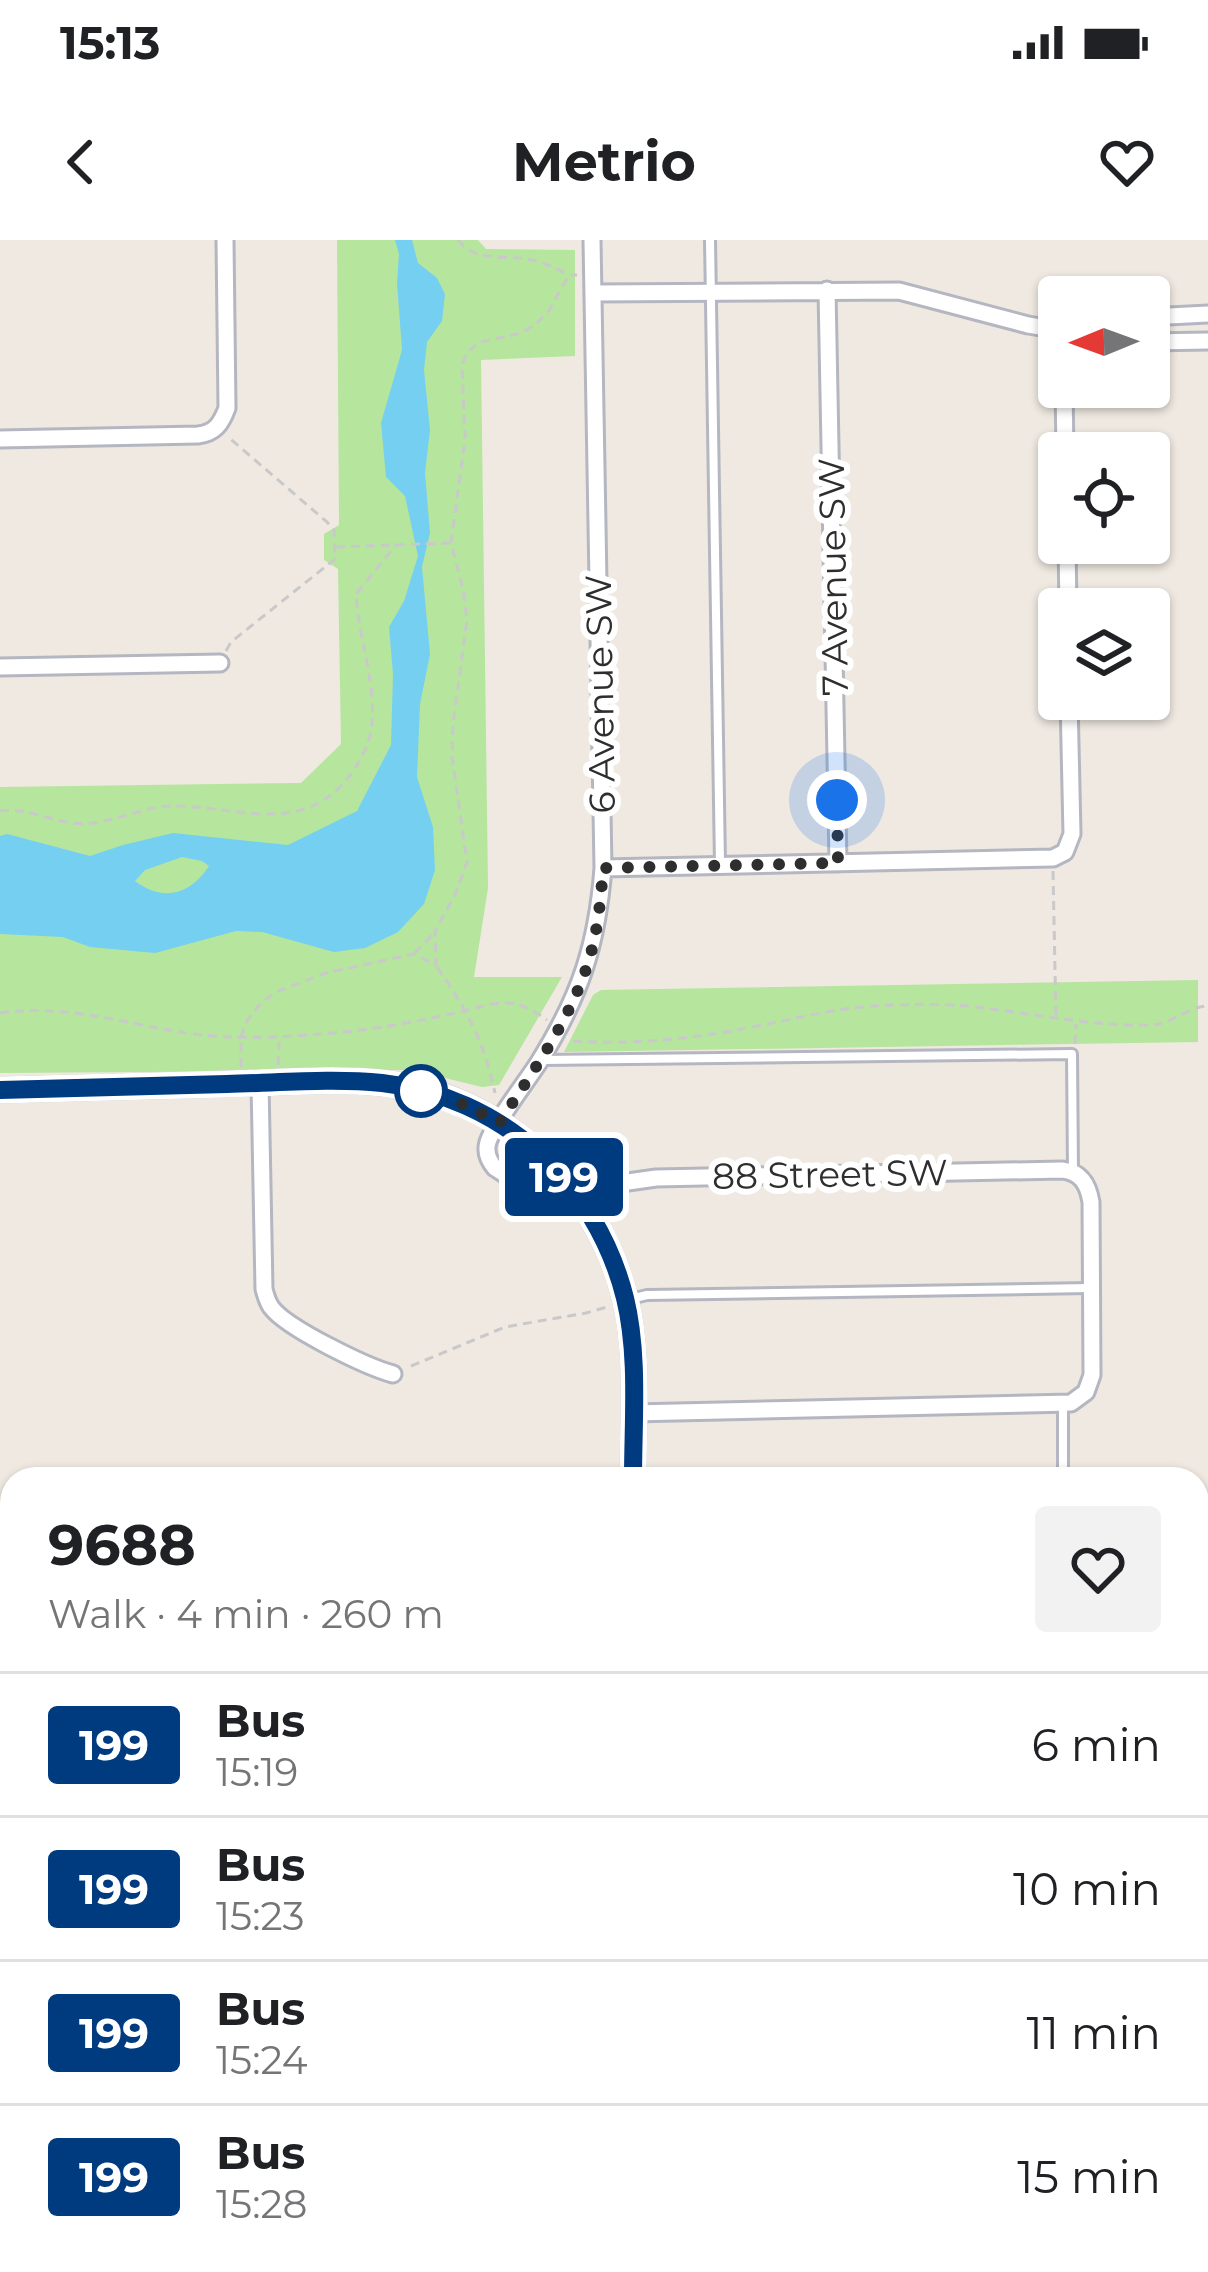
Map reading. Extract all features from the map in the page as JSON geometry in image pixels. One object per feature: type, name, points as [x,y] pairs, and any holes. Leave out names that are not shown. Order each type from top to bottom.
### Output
[{"type":"street","points":[[0,439],[198,435],[219,426],[227,398],[225,240]]},
{"type":"street","name":"6 Avenue SW","points":[[500,1122],[573,1001],[597,926],[603,868],[592,240]]},
{"type":"street","name":"7 Avenue SW","points":[[827,290],[838,863]]},
{"type":"street","points":[[593,293],[899,291],[1038,327]]},
{"type":"street","points":[[1170,316],[1208,314]]},
{"type":"street","points":[[1170,341],[1208,340]]},
{"type":"street","points":[[0,667],[220,663]]},
{"type":"street","points":[[603,868],[1059,855],[1072,834],[1069,720]]},
{"type":"street","points":[[0,1090],[364,1082],[454,1100],[500,1122],[545,1157],[581,1199],[605,1242],[626,1300],[632,1356],[633,1467]]},
{"type":"street","points":[[260,1084],[268,1303],[291,1323],[365,1365],[393,1374]]},
{"type":"street","points":[[500,1122],[487,1146],[488,1160],[495,1168],[544,1202],[559,1205],[581,1199]]},
{"type":"street","name":"88 Street SW","points":[[581,1199],[616,1185],[670,1177],[1062,1170],[1077,1174]]},
{"type":"street","points":[[633,1413],[1064,1405],[1082,1397],[1092,1375],[1091,1202],[1077,1174]]},
{"type":"lane","points":[[710,240],[720,866]]},
{"type":"lane","points":[[540,1060],[1072,1054],[1077,1174]]},
{"type":"lane","points":[[626,1300],[647,1295],[1092,1288]]},
{"type":"lane","points":[[1063,1467],[1064,1405]]},
{"type":"path","points":[[458,240],[476,254],[534,260],[579,275]]},
{"type":"path","points":[[260,1084],[241,1037],[250,1014],[276,992],[326,973],[414,954],[435,931],[456,893],[467,862],[452,740],[467,620],[452,543],[464,440],[464,357],[480,342],[522,333],[536,324],[569,275]]},
{"type":"path","points":[[219,426],[334,530],[334,559],[232,642],[220,663]]},
{"type":"path","points":[[334,547],[452,543]]},
{"type":"path","points":[[0,811],[35,813],[77,824],[170,806],[272,815],[304,809],[330,796],[357,766],[370,731],[372,707],[356,594],[399,545]]},
{"type":"path","points":[[1056,1018],[1059,855]]},
{"type":"path","points":[[435,931],[436,965]]},
{"type":"path","points":[[414,954],[436,965],[467,1011],[486,1054],[494,1093]]},
{"type":"path","points":[[1,1012],[62,1013],[241,1037],[336,1033],[492,1004],[513,1004],[546,1019]]},
{"type":"path","points":[[571,1040],[678,1038],[878,1006],[968,1006],[1076,1022],[1160,1025],[1194,1007],[1208,1006]]},
{"type":"path","points":[[1072,1054],[1076,1022]]},
{"type":"path","points":[[260,1084],[279,1036]]},
{"type":"path","points":[[393,1374],[505,1327],[586,1313],[626,1300]]},
{"type":"green space","points":[[337,240],[478,240],[486,249],[575,250],[575,356],[481,360],[488,888],[474,977],[562,977],[499,1085],[482,1087],[412,1070],[0,1073],[0,787],[301,783],[341,744],[338,569],[324,560],[324,534],[339,525]]},
{"type":"green space","points":[[1198,980],[1198,1042],[564,1052],[593,995],[601,990]]},
{"type":"water","points":[[395,240],[412,240],[418,263],[437,278],[445,294],[442,321],[427,342],[424,370],[430,430],[425,473],[430,533],[422,567],[430,654],[420,704],[417,777],[433,827],[435,870],[424,904],[398,932],[365,948],[334,952],[262,932],[236,931],[155,953],[90,947],[63,937],[0,934],[0,836],[90,856],[173,833],[288,845],[357,811],[391,745],[389,627],[404,601],[418,556],[405,496],[386,477],[381,423],[402,350]],"holes":[[[182,857],[209,866],[202,876],[175,892],[156,892],[135,881],[145,870]]]},
{"type":"bus line","name":"199","points":[[0,1090],[384,1083],[454,1100],[500,1122],[568,1182],[593,1217],[616,1270],[630,1328],[633,1467]]},
{"type":"route","points":[[421,1091],[454,1100],[500,1122],[558,1029],[582,979],[597,926],[603,868],[838,863],[837,800]]}]
